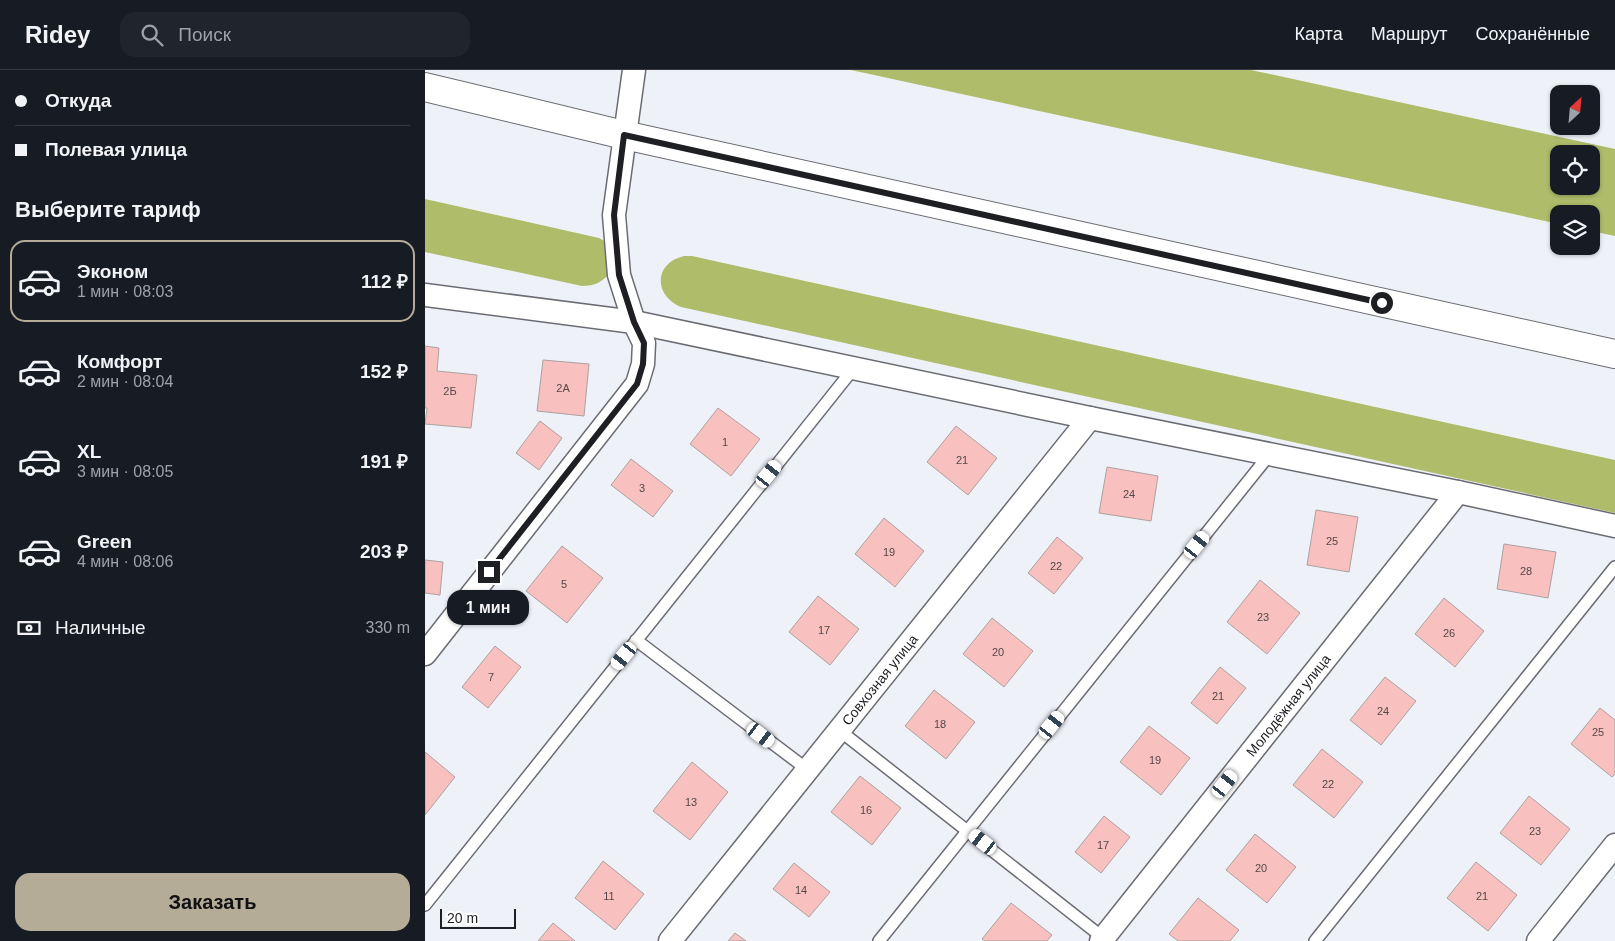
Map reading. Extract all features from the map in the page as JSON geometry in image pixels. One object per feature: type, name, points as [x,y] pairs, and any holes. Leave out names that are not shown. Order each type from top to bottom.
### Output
[{"type":"street","points":[[425,654],[433,635],[637,384],[643,364],[644,343],[634,322],[619,275],[614,215],[634,70]]},
{"type":"street","points":[[425,87],[624,135],[1615,354]]},
{"type":"street","points":[[425,296],[634,322],[1615,526]]},
{"type":"street","name":"Совхозная улица","points":[[670,941],[1090,418]]},
{"type":"street","name":"Молодёжная улица","points":[[1104,940],[1458,492]]},
{"type":"street","points":[[1538,941],[1615,844]]},
{"type":"lane","points":[[425,905],[854,368]]},
{"type":"lane","points":[[879,941],[1270,454]]},
{"type":"lane","points":[[1315,941],[1615,567]]},
{"type":"lane","points":[[636,640],[808,770]]},
{"type":"lane","points":[[839,730],[1104,940]]},
{"type":"green space","points":[[851,70],[1251,70],[1597,145],[1550,145],[1550,195],[1600,195],[1600,146],[1615,149],[1615,236],[1600,233],[1600,205],[1550,205],[1550,222]]},
{"type":"green space","points":[[425,199],[599,238],[606,242],[610,273],[598,283],[582,286],[425,252]]},
{"type":"green space","points":[[684,256],[692,256],[1615,460],[1615,513],[681,307],[665,295],[661,280],[662,272],[667,265]]},
{"type":"building","points":[[425,346],[439,348],[437,371],[477,375],[471,428],[425,424],[427,408],[425,408]]},
{"type":"building","points":[[543,360],[589,364],[584,416],[537,411]]},
{"type":"building","points":[[718,408],[760,439],[731,476],[690,444]]},
{"type":"building","points":[[540,421],[562,438],[539,470],[516,453]]},
{"type":"building","points":[[956,426],[997,458],[968,495],[927,462]]},
{"type":"building","points":[[631,459],[673,491],[653,517],[611,485]]},
{"type":"building","points":[[1107,467],[1158,476],[1151,521],[1099,513]]},
{"type":"building","points":[[1316,510],[1358,517],[1349,572],[1307,565]]},
{"type":"building","points":[[884,518],[924,551],[895,587],[855,554]]},
{"type":"building","points":[[1057,537],[1083,558],[1054,594],[1028,573]]},
{"type":"building","points":[[1504,544],[1556,552],[1548,598],[1497,589]]},
{"type":"building","points":[[562,546],[603,578],[567,623],[526,591]]},
{"type":"building","points":[[425,560],[443,562],[440,595],[425,593]]},
{"type":"building","points":[[1260,580],[1300,613],[1267,654],[1227,622]]},
{"type":"building","points":[[818,596],[859,629],[830,665],[789,632]]},
{"type":"building","points":[[1444,598],[1484,631],[1455,667],[1415,634]]},
{"type":"building","points":[[992,618],[1033,651],[1004,687],[963,654]]},
{"type":"building","points":[[495,646],[521,667],[488,708],[462,687]]},
{"type":"building","points":[[1220,667],[1246,688],[1217,724],[1191,703]]},
{"type":"building","points":[[1385,677],[1416,701],[1381,745],[1350,720]]},
{"type":"building","points":[[934,690],[975,722],[946,759],[905,726]]},
{"type":"building","points":[[1600,708],[1615,720],[1615,774],[1612,777],[1571,744]]},
{"type":"building","points":[[1149,726],[1190,758],[1161,795],[1120,762]]},
{"type":"building","points":[[1322,749],[1363,782],[1334,818],[1293,785]]},
{"type":"building","points":[[425,752],[455,777],[425,815]]},
{"type":"building","points":[[692,762],[728,792],[690,840],[653,811]]},
{"type":"building","points":[[860,776],[901,808],[872,845],[831,812]]},
{"type":"building","points":[[1529,796],[1570,829],[1541,865],[1500,833]]},
{"type":"building","points":[[1104,816],[1130,837],[1101,873],[1075,852]]},
{"type":"building","points":[[1255,834],[1296,867],[1267,903],[1226,870]]},
{"type":"building","points":[[603,861],[644,894],[615,930],[575,898]]},
{"type":"building","points":[[1476,862],[1517,895],[1488,931],[1447,898]]},
{"type":"building","points":[[794,863],[830,892],[809,917],[773,889]]},
{"type":"building","points":[[1198,898],[1239,930],[1230,941],[1178,941],[1169,934]]},
{"type":"building","points":[[1011,903],[1052,935],[1047,941],[985,941],[982,939]]},
{"type":"building","points":[[553,923],[575,941],[538,941]]},
{"type":"building","points":[[735,933],[746,941],[728,941]]},
{"type":"route","points":[[489,572],[637,384],[643,364],[644,343],[634,322],[619,275],[614,215],[624,135],[1382,303]]}]
